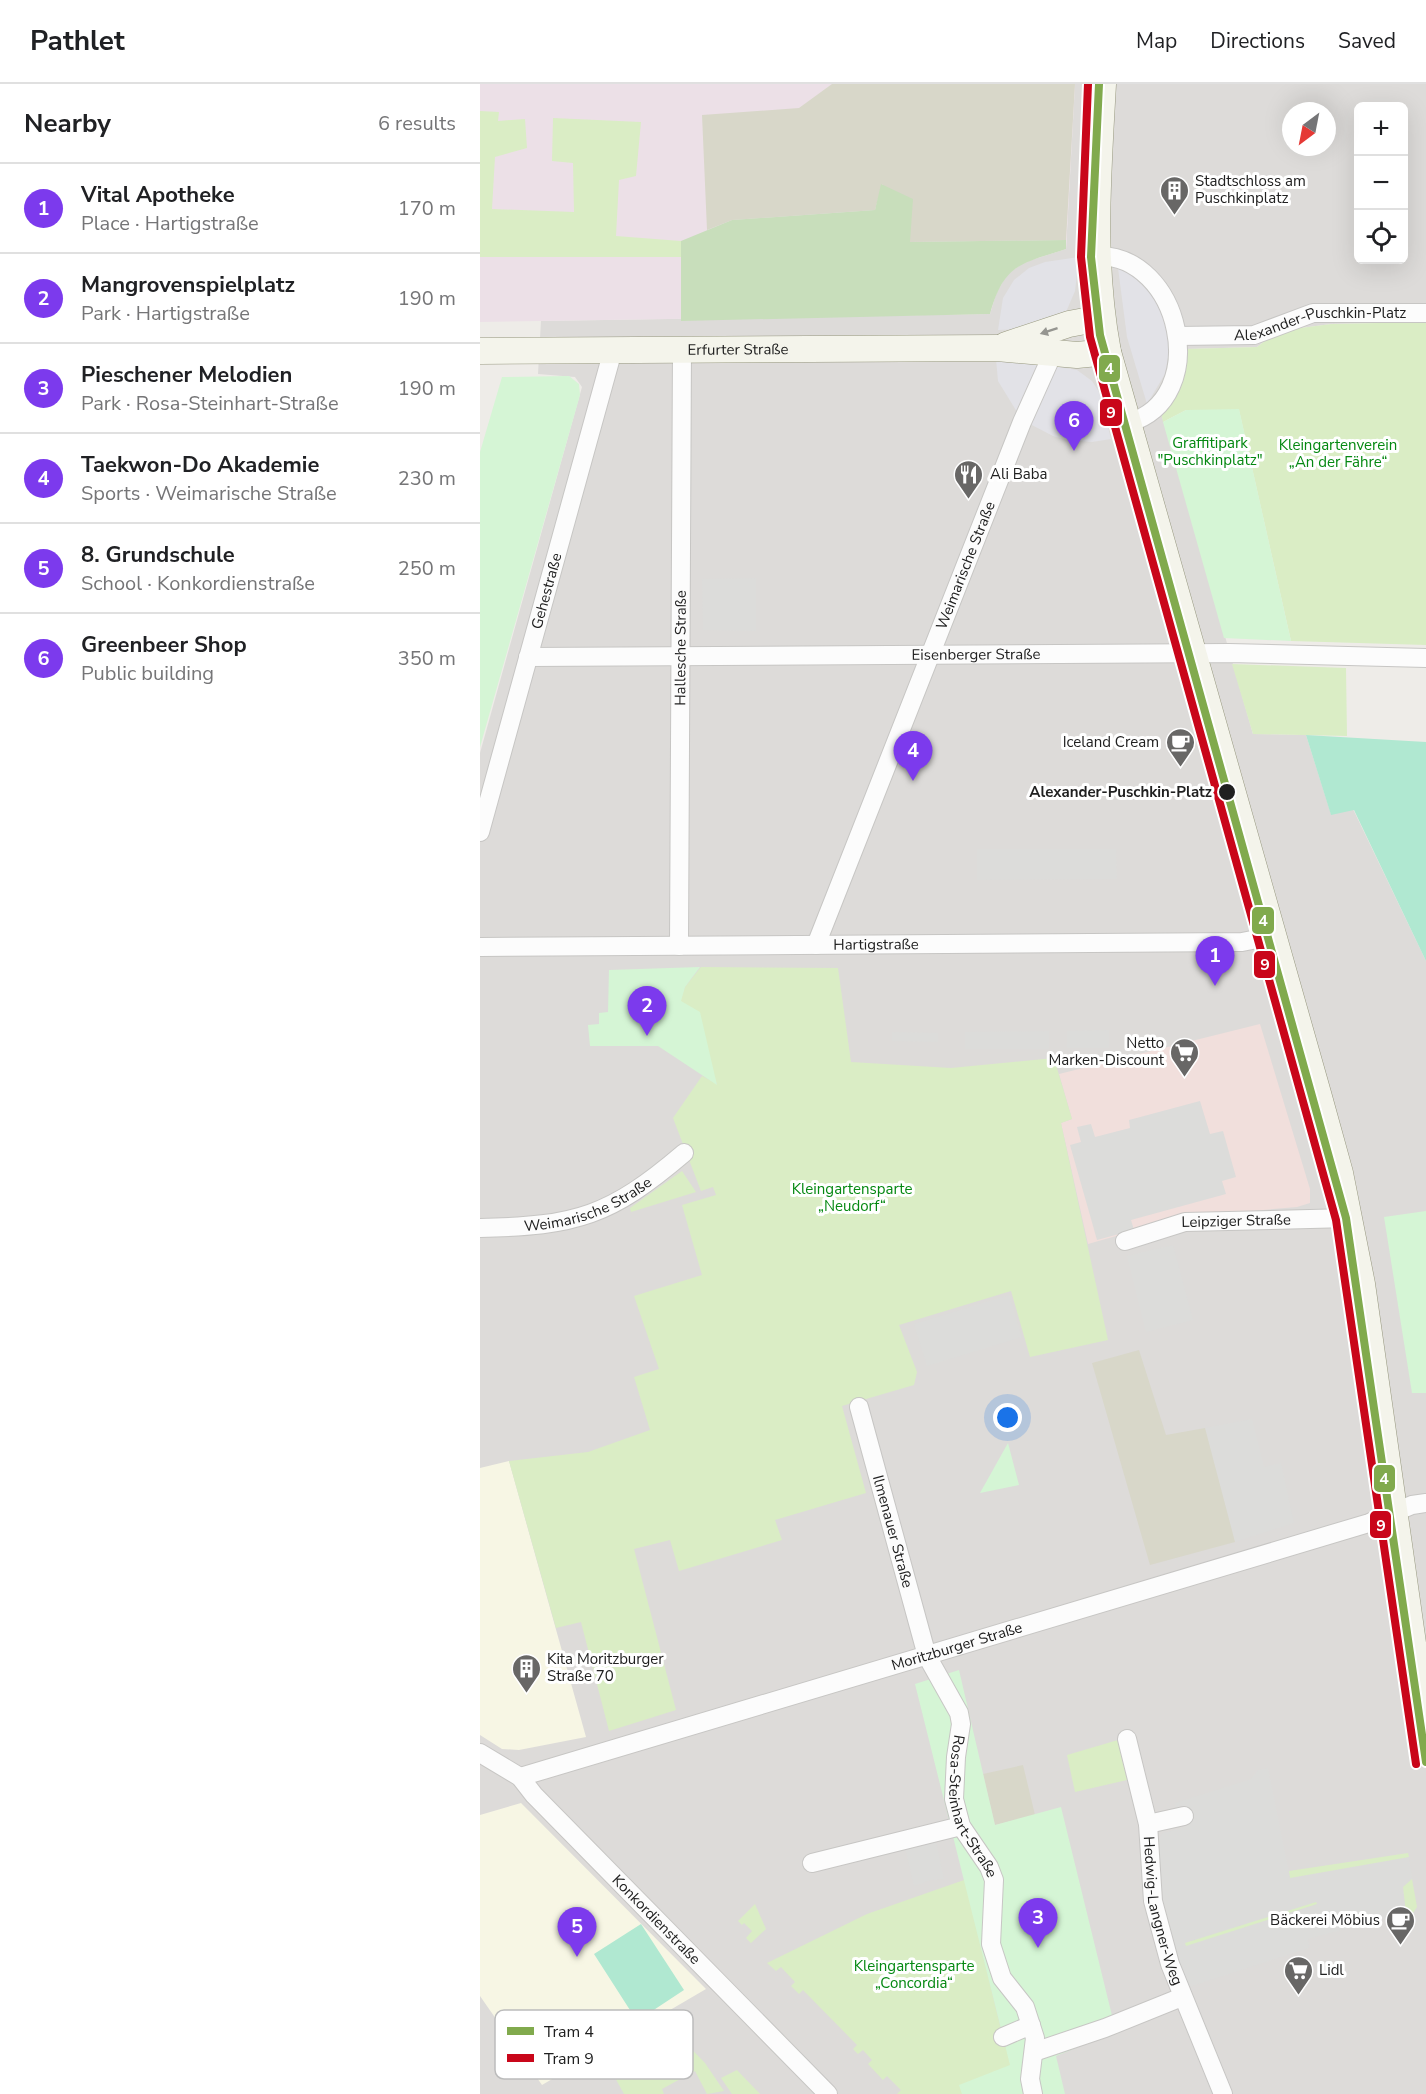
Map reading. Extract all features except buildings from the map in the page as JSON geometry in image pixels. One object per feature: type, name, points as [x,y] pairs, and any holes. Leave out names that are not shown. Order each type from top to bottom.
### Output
[{"type":"main road","points":[[1103,84],[1096,256],[1101,318],[1108,352],[1350,1218],[1362,1284],[1426,1735]]},
{"type":"main road","name":"Erfurter Straße","points":[[997,348],[1069,324],[1101,318]]},
{"type":"main road","name":"Erfurter Straße","points":[[480,351],[997,348],[1077,355],[1108,352]]},
{"type":"street","points":[[1096,256],[1128,264],[1152,281],[1170,308],[1178,336],[1178,356],[1165,395],[1141,417],[1128,423]]},
{"type":"street","name":"Alexander-Puschkin-Platz","points":[[1178,336],[1254,335],[1313,314],[1426,313]]},
{"type":"street","name":"Hallesche Straße","points":[[679,946],[681,349]]},
{"type":"street","name":"Gehestraße","points":[[480,832],[613,350]]},
{"type":"street","name":"Weimarische Straße","points":[[816,945],[1022,422],[1053,353]]},
{"type":"street","name":"Eisenberger Straße","points":[[528,657],[1192,653],[1426,658]]},
{"type":"street","name":"Hartigstraße","points":[[480,947],[1242,942],[1272,936]]},
{"type":"street","name":"Weimarische Straße","points":[[480,1228],[534,1227],[589,1216],[630,1196],[684,1153]]},
{"type":"street","name":"Leipziger Straße","points":[[1125,1241],[1185,1222],[1350,1218]]},
{"type":"street","name":"Ilmenauer Straße","points":[[859,1407],[927,1656]]},
{"type":"street","name":"Moritzburger Straße","points":[[520,1778],[1369,1523],[1394,1512],[1426,1503]]},
{"type":"street","name":"Rosa-Steinhart-Straße","points":[[927,1656],[959,1713],[962,1724],[954,1790],[961,1826],[994,1880],[990,1931],[995,1962],[1002,1978],[1025,2007],[1035,2038],[1030,2079],[1034,2094]]},
{"type":"street","name":"Hedwig-Langner-Weg","points":[[1127,1739],[1148,1824],[1153,1901],[1170,1964],[1223,2094]]},
{"type":"street","name":"Konkordienstraße","points":[[480,1753],[520,1778],[534,1795],[828,2094]]},
{"type":"street","name":"Hedwig-Langner-Weg","points":[[1148,1824],[1184,1816]]},
{"type":"street","points":[[812,1863],[918,1841],[961,1826]]},
{"type":"street","name":"Hedwig-Langner-Weg","points":[[1034,2052],[1105,2028],[1182,1997]]},
{"type":"street","points":[[1003,2037],[1031,2025]]},
{"type":"shaded area","points":[[480,84],[1075,84],[1066,249],[1025,262],[1007,274],[996,294],[990,314],[480,322]]},
{"type":"shaded area","points":[[832,84],[1075,84],[1066,240],[910,242],[882,184],[875,210],[732,220],[707,230],[702,115],[799,108]]},
{"type":"shaded area","points":[[1075,84],[1426,84],[1426,322],[1331,324],[1278,331],[1257,347],[1186,349],[1161,413],[1253,734],[1306,735],[1331,814],[1353,809],[1426,961],[1426,2094],[480,2094],[480,753],[582,387],[575,377],[538,374],[541,321],[990,314],[996,294],[1007,274],[1025,262],[1066,249]]},
{"type":"shaded area","points":[[1079,257],[1075,291],[1066,312],[1018,329],[998,330],[1003,298],[1014,280],[1029,268],[1045,262]]},
{"type":"shaded area","points":[[1118,268],[1133,276],[1150,293],[1163,312],[1170,346],[1165,374],[1147,404],[1127,337]]},
{"type":"shaded area","points":[[996,359],[1043,365],[1017,412],[998,381]]},
{"type":"shaded area","points":[[1053,366],[1077,370],[1092,381],[1099,392],[1111,439],[1092,442],[1067,440],[1053,436],[1028,423]]},
{"type":"shaded area","points":[[756,578],[756,631],[703,630],[702,579]]},
{"type":"shaded area","points":[[977,849],[1116,849],[1117,879],[977,880]]},
{"type":"shaded area","points":[[1260,1024],[1310,1189],[1310,1203],[1297,1207],[1183,1217],[1088,1244],[1061,1123],[1072,1119],[1059,1074]]},
{"type":"shaded area","points":[[1109,1030],[1109,1048],[1067,1048],[1067,1031]]},
{"type":"shaded area","points":[[1049,1031],[1049,1049],[965,1049],[965,1032]]},
{"type":"shaded area","points":[[892,1032],[938,1033],[938,1042],[892,1041]]},
{"type":"shaded area","points":[[1200,1101],[1210,1134],[1223,1131],[1236,1177],[1222,1181],[1226,1194],[1131,1220],[1134,1230],[1097,1240],[1070,1145],[1081,1142],[1077,1127],[1091,1124],[1095,1137],[1130,1128],[1129,1120]]},
{"type":"shaded area","points":[[1173,1245],[1193,1320],[1146,1332],[1127,1256]]},
{"type":"shaded area","points":[[1009,1295],[1022,1337],[927,1366],[914,1324]]},
{"type":"shaded area","points":[[1139,1350],[1166,1435],[1205,1428],[1235,1542],[1150,1565],[1092,1363]]},
{"type":"shaded area","points":[[1252,1419],[1264,1467],[1281,1463],[1294,1523],[1235,1542],[1205,1428]]},
{"type":"shaded area","points":[[509,1461],[586,1737],[519,1750],[502,1749],[480,1735],[480,1468]]},
{"type":"shaded area","points":[[1023,1765],[1035,1815],[995,1825],[983,1774]]},
{"type":"shaded area","points":[[1268,1768],[1290,1878],[1409,1857],[1412,1879],[1403,1887],[1406,1913],[1308,1939],[1309,1948],[1186,1988],[1161,1898],[1158,1842],[1163,1833],[1186,1827],[1182,1805],[1175,1807],[1175,1803],[1251,1779],[1258,1770]],"holes":[[[1316,1902],[1316,1905],[1186,1945],[1185,1943]]]},
{"type":"shaded area","points":[[521,1803],[706,1989],[670,2010],[495,2010],[495,2018],[480,1996],[480,1815]]},
{"type":"shaded area","points":[[936,1841],[944,1879],[931,1880],[914,1886],[905,1847]]},
{"type":"shaded area","points":[[538,2079],[552,2079],[542,2085]]},
{"type":"green space","points":[[480,111],[499,112],[498,121],[525,119],[527,148],[495,157],[492,209],[574,212],[573,163],[552,161],[553,118],[641,122],[636,176],[619,180],[616,236],[681,241],[682,257],[480,257]]},
{"type":"green space","points":[[881,184],[913,199],[910,242],[1066,240],[1066,249],[1037,258],[1016,268],[1001,285],[990,314],[681,321],[681,241],[732,220],[875,210]]},
{"type":"green space","name":"Kleingartenverein „An der Fähre“","points":[[1426,322],[1426,645],[1291,641],[1239,410],[1186,410],[1163,422],[1161,413],[1186,349],[1257,347],[1278,331],[1331,324]]},
{"type":"green space","points":[[569,376],[579,384],[580,395],[480,747],[480,452],[502,377]]},
{"type":"green space","name":"Graffitipark \"Puschkinplatz\"","points":[[1239,409],[1291,641],[1224,638],[1163,422],[1186,410]]},
{"type":"green space","points":[[1232,664],[1346,668],[1347,736],[1253,734]]},
{"type":"green space","points":[[1306,735],[1426,742],[1426,961],[1354,810],[1331,815]]},
{"type":"green space","points":[[700,967],[685,987],[681,1001],[700,1012],[717,1085],[658,1046],[590,1046],[588,1025],[599,1024],[599,1013],[608,1012],[609,970]]},
{"type":"green space","name":"Kleingartensparte „Neudorf“","points":[[701,967],[838,968],[851,1062],[951,1068],[1054,1058],[1072,1119],[1061,1123],[1108,1340],[1030,1357],[1011,1291],[899,1325],[917,1372],[914,1385],[842,1406],[866,1493],[775,1520],[782,1540],[679,1571],[670,1540],[634,1549],[676,1710],[609,1731],[581,1622],[556,1628],[509,1461],[588,1452],[650,1430],[634,1377],[659,1369],[634,1296],[702,1275],[682,1205],[716,1195],[713,1187],[701,1191],[673,1118],[702,1076],[717,1084],[680,1001],[685,987]]},
{"type":"green space","points":[[682,1171],[696,1192],[631,1212],[630,1208]]},
{"type":"green space","points":[[1426,1211],[1426,1393],[1412,1393],[1384,1217]]},
{"type":"green space","points":[[1008,1443],[1019,1485],[980,1493]]},
{"type":"green space","points":[[959,1670],[995,1825],[1061,1807],[1116,2032],[1056,2056],[1065,2094],[962,2094],[959,2085],[1010,2065],[915,1684]]},
{"type":"green space","points":[[1118,1740],[1127,1780],[1075,1792],[1067,1755]]},
{"type":"green space","points":[[1408,1853],[1409,1857],[1290,1878],[1289,1871]]},
{"type":"green space","name":"Kleingartensparte „Concordia“","points":[[965,1857],[970,1902],[1004,2042],[1023,2047],[990,2094],[897,2094],[901,2090],[887,2076],[883,2080],[868,2064],[872,2060],[863,2050],[858,2054],[853,2049],[857,2045],[803,1990],[799,1994],[791,1986],[795,1982],[781,1967],[776,1971],[767,1963],[867,1914],[964,1880]]},
{"type":"green space","points":[[1412,1879],[1417,1907],[1413,1913],[1406,1913],[1403,1887]]},
{"type":"green space","points":[[1316,1902],[1317,1904],[1186,1946],[1185,1943]]},
{"type":"green space","points":[[755,1904],[766,1929],[751,1943],[746,1938],[752,1931],[744,1923],[742,1925],[738,1921]]},
{"type":"green space","points":[[641,1924],[684,1990],[654,2010],[630,2010],[594,1954]]},
{"type":"green space","points":[[693,2051],[705,2063],[724,2091],[707,2094],[695,2071],[693,2072]]},
{"type":"green space","points":[[737,2070],[760,2094],[732,2094],[721,2078]]},
{"type":"green space","points":[[616,2079],[680,2079],[662,2089],[664,2094],[624,2094]]},
{"type":"tram line","name":"9","points":[[1088,84],[1081,257],[1090,337],[1336,1220],[1416,1764]]},
{"type":"tram line","name":"4","points":[[1099,84],[1091,257],[1100,335],[1346,1218],[1426,1762]]},
{"type":"place","name":"Stadtschloss am Puschkinplatz","points":[[1174,216]]},
{"type":"place","name":"Greenbeer Shop","points":[[1074,451]]},
{"type":"place","name":"Ali Baba","points":[[969,500]]},
{"type":"place","name":"Iceland Cream","points":[[1180,768]]},
{"type":"place","name":"Taekwon-Do Akademie","points":[[913,781]]},
{"type":"place","name":"Alexander-Puschkin-Platz","points":[[1227,792]]},
{"type":"place","name":"Vital Apotheke","points":[[1215,986]]},
{"type":"place","name":"Mangrovenspielplatz","points":[[647,1036]]},
{"type":"place","name":"Netto Marken-Discount","points":[[1185,1078]]},
{"type":"place","name":"Kita Moritzburger Straße 70","points":[[526,1694]]},
{"type":"place","name":"Bäckerei Möbius","points":[[1401,1946]]},
{"type":"place","name":"Pieschener Melodien","points":[[1038,1948]]},
{"type":"place","name":"8. Grundschule","points":[[577,1957]]},
{"type":"place","name":"Lidl","points":[[1298,1996]]}]
